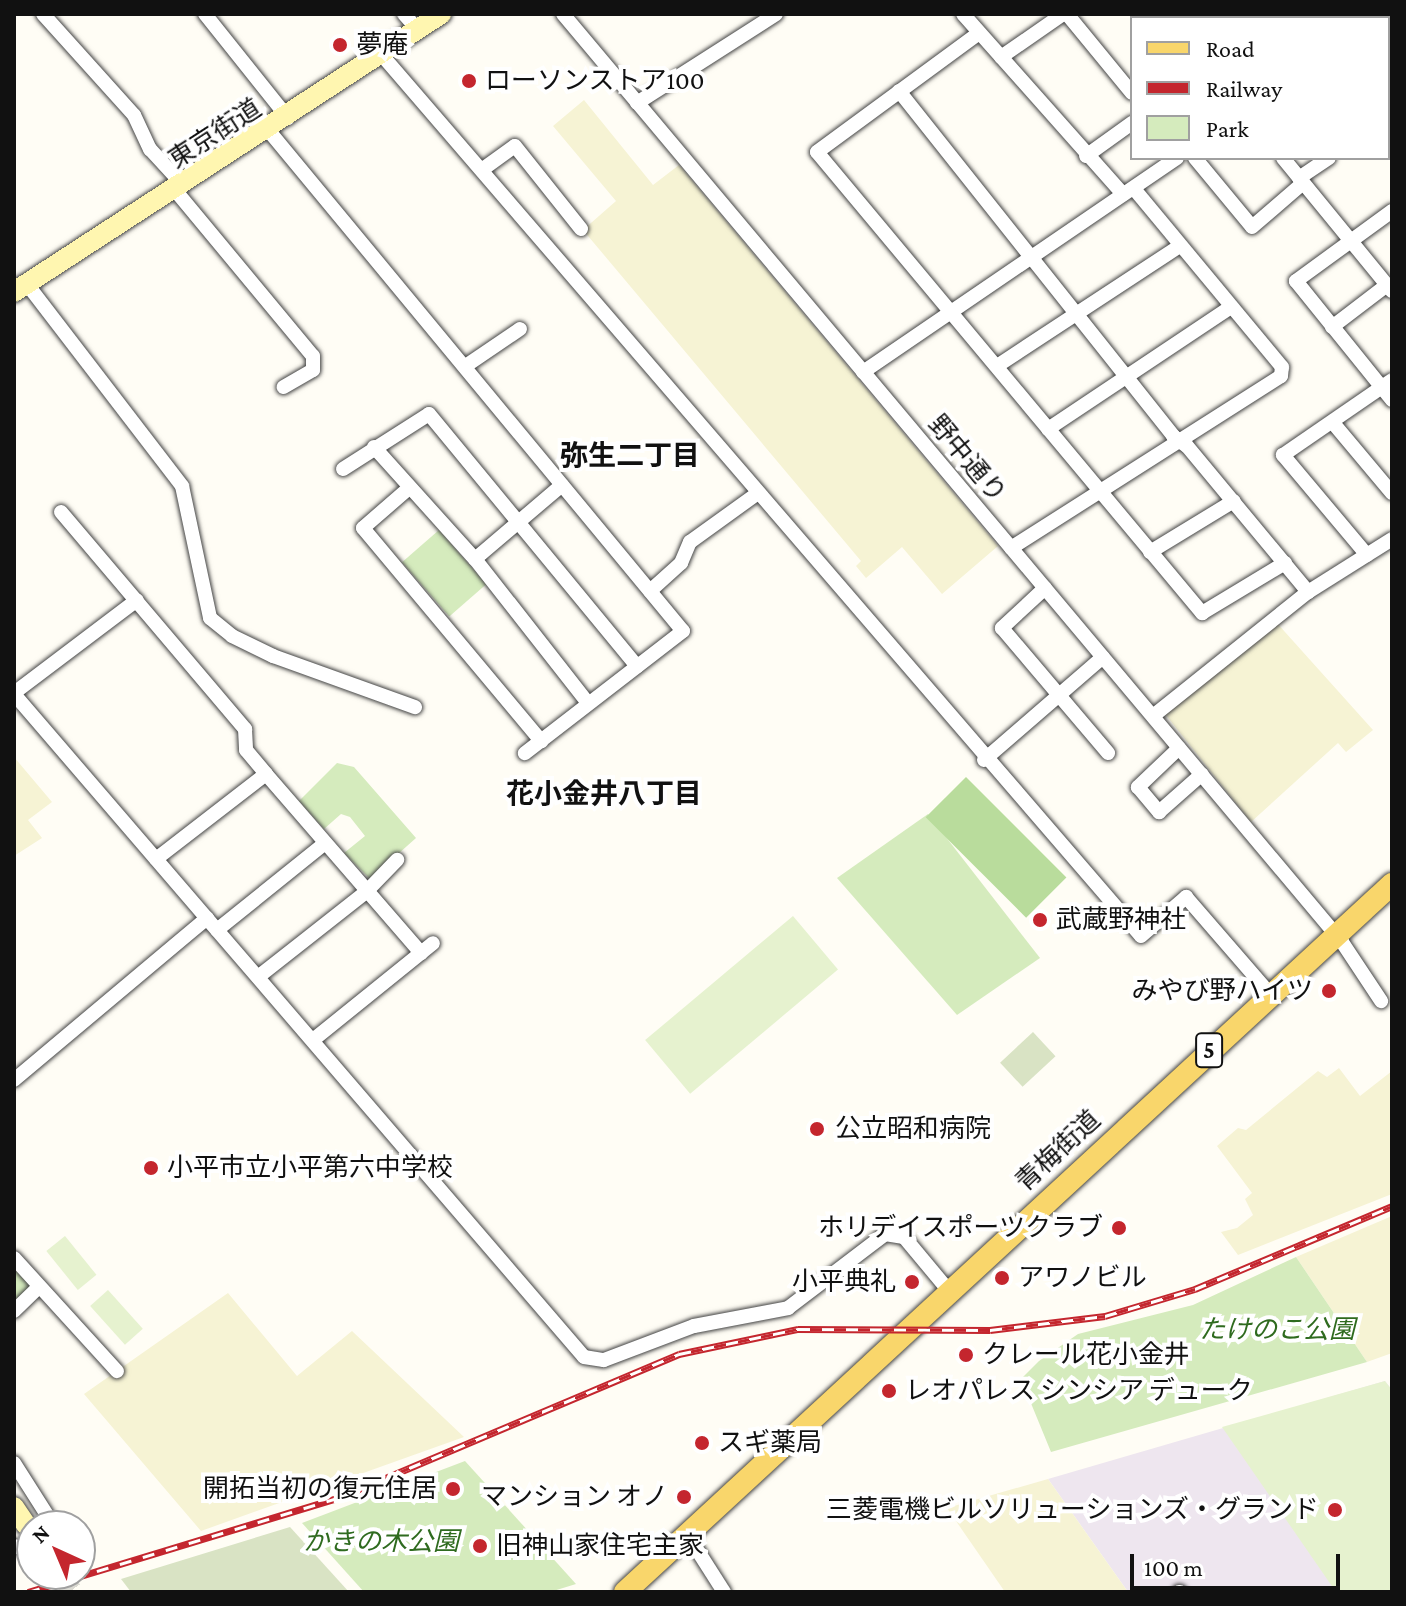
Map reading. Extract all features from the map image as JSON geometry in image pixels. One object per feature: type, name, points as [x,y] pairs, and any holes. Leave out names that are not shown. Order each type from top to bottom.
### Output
[{"type":"main road","name":"東京街道","points":[[18,289],[269,131],[381,54],[411,22],[441,14]]},
{"type":"main road","name":"青梅街道","points":[[625,1592],[1392,884]]},
{"type":"street","points":[[205,14],[288,118]]},
{"type":"street","name":"野中通り","points":[[563,14],[1335,934],[1381,1001]]},
{"type":"street","points":[[637,103],[776,14]]},
{"type":"street","points":[[963,14],[1086,156],[1129,192],[1180,246],[1282,367],[1281,376],[1011,548]]},
{"type":"street","points":[[1001,57],[1065,14],[1130,91]]},
{"type":"street","points":[[45,15],[134,115],[150,149],[313,356],[313,370],[284,387]]},
{"type":"street","points":[[979,33],[817,152],[1202,613],[1285,563]]},
{"type":"street","points":[[381,54],[483,169],[984,760],[1141,936],[1186,897],[1270,994]]},
{"type":"street","points":[[899,91],[1034,255],[1034,265],[1075,316],[1308,592]]},
{"type":"street","points":[[1086,156],[1130,124]]},
{"type":"street","points":[[269,131],[467,365],[683,631],[525,753]]},
{"type":"street","points":[[483,169],[515,146],[581,229]]},
{"type":"street","points":[[863,372],[1174,160]]},
{"type":"street","points":[[1197,160],[1252,227],[1326,160]]},
{"type":"street","points":[[1285,160],[1389,288],[1332,327]]},
{"type":"street","points":[[1367,555],[1283,455],[1389,389],[1332,327],[1296,281],[1392,211]]},
{"type":"street","points":[[997,366],[1180,246]]},
{"type":"street","points":[[18,289],[182,486],[210,618],[232,636],[273,656],[415,707]]},
{"type":"street","points":[[1048,429],[1231,307]]},
{"type":"street","points":[[467,365],[520,329]]},
{"type":"street","points":[[343,469],[429,414],[637,666]]},
{"type":"street","points":[[1334,424],[1392,493]]},
{"type":"street","points":[[374,447],[475,559],[588,703]]},
{"type":"street","points":[[475,559],[562,485]]},
{"type":"street","points":[[409,488],[363,528],[541,741]]},
{"type":"street","points":[[650,591],[681,563],[690,542],[758,493]]},
{"type":"street","points":[[1150,552],[1234,501]]},
{"type":"street","points":[[61,512],[245,729],[246,750],[324,844],[366,892],[427,948],[313,1040]]},
{"type":"street","points":[[1153,716],[1308,592],[1392,539]]},
{"type":"street","points":[[1045,588],[1002,628],[1108,753]]},
{"type":"street","points":[[137,600],[14,694],[584,1357],[604,1360],[694,1326],[788,1308],[885,1234],[904,1237],[949,1291]]},
{"type":"street","points":[[984,760],[1103,657]]},
{"type":"street","points":[[1179,748],[1138,787],[1159,812],[1202,774]]},
{"type":"street","points":[[156,859],[266,774]]},
{"type":"street","points":[[14,1080],[212,924],[324,844]]},
{"type":"street","points":[[258,977],[366,892],[397,860]]},
{"type":"street","points":[[14,1258],[38,1288],[62,1307],[117,1371]]},
{"type":"street","points":[[14,1311],[38,1288]]},
{"type":"street","points":[[14,1463],[44,1510]]},
{"type":"street","points":[[687,1534],[724,1592]]},
{"type":"shaded area","points":[[584,100],[653,185],[679,165],[998,546],[942,594],[902,547],[866,578],[856,566],[861,561],[583,230],[616,201],[553,126]]},
{"type":"shaded area","points":[[1276,622],[1373,730],[1346,752],[1338,743],[1251,822],[1165,714]]},
{"type":"shaded area","points":[[14,757],[52,802],[28,820],[42,838],[14,856]]},
{"type":"shaded area","points":[[1339,1068],[1360,1096],[1392,1071],[1392,1194],[1238,1255],[1221,1232],[1237,1228],[1253,1215],[1245,1199],[1252,1193],[1217,1146],[1238,1128],[1246,1130],[1318,1071],[1327,1077]]},
{"type":"shaded area","points":[[1392,1216],[1392,1353],[1367,1362],[1296,1257]]},
{"type":"shaded area","points":[[228,1293],[297,1376],[352,1331],[464,1437],[201,1531],[84,1394]]},
{"type":"shaded area","points":[[1385,1381],[1392,1390],[1392,1592],[1128,1592],[1048,1479]]},
{"type":"shaded area","points":[[1048,1479],[1128,1592],[1005,1592],[947,1508]]},
{"type":"green space","points":[[439,530],[486,584],[449,616],[402,562]]},
{"type":"green space","points":[[337,763],[354,767],[416,838],[370,879],[344,853],[365,836],[350,817],[341,814],[324,829],[299,801]]},
{"type":"green space","points":[[966,777],[1066,877],[1026,918],[926,817]]},
{"type":"green space","points":[[928,814],[1040,958],[957,1015],[837,878]]},
{"type":"green space","points":[[793,916],[838,970],[690,1094],[645,1040]]},
{"type":"green space","points":[[1033,1032],[1056,1056],[1023,1087],[1000,1063]]},
{"type":"green space","points":[[65,1236],[96,1275],[78,1290],[46,1251]]},
{"type":"green space","name":"たけのこ公園","points":[[1296,1257],[1367,1362],[1051,1452],[1021,1379],[1039,1361],[1078,1334],[1193,1305]]},
{"type":"green space","points":[[14,1267],[33,1289],[14,1305]]},
{"type":"green space","points":[[108,1290],[143,1329],[125,1345],[90,1306]]},
{"type":"green space","name":"三菱電機ビルソリューションズ・グランド","points":[[1385,1381],[1392,1390],[1392,1592],[1336,1592],[1222,1427]]},
{"type":"green space","name":"かきの木公園","points":[[465,1461],[576,1584],[550,1592],[364,1592],[302,1523]]},
{"type":"green space","points":[[290,1527],[349,1592],[131,1592],[121,1579]]},
{"type":"railway","points":[[28,1592],[343,1496],[679,1354],[798,1329],[990,1330],[1105,1316],[1195,1289],[1392,1206]]},
{"type":"place","name":"夢庵","points":[[340,45]]},
{"type":"place","name":"ローソンストア100","points":[[469,81]]},
{"type":"place","name":"武蔵野神社","points":[[1040,920]]},
{"type":"place","name":"みやび野ハイツ","points":[[1329,991]]},
{"type":"place","name":"公立昭和病院","points":[[817,1129]]},
{"type":"place","name":"小平市立小平第六中学校","points":[[151,1168]]},
{"type":"place","name":"ホリデイスポーツクラブ","points":[[1119,1228]]},
{"type":"place","name":"アワノビル","points":[[1002,1278]]},
{"type":"place","name":"小平典礼","points":[[912,1282]]},
{"type":"place","name":"クレール花小金井","points":[[966,1355]]},
{"type":"place","name":"レオパレス シンシア デューク","points":[[889,1391]]},
{"type":"place","name":"スギ薬局","points":[[702,1443]]},
{"type":"place","name":"開拓当初の復元住居","points":[[453,1489]]},
{"type":"place","name":"マンション オノ","points":[[684,1497]]},
{"type":"place","name":"三菱電機ビルソリューションズ・グランド","points":[[1335,1510]]},
{"type":"place","name":"旧神山家住宅主家","points":[[480,1546]]},
{"type":"district","name":"弥生二丁目","points":[[630,456]]},
{"type":"district","name":"花小金井八丁目","points":[[604,794]]}]
